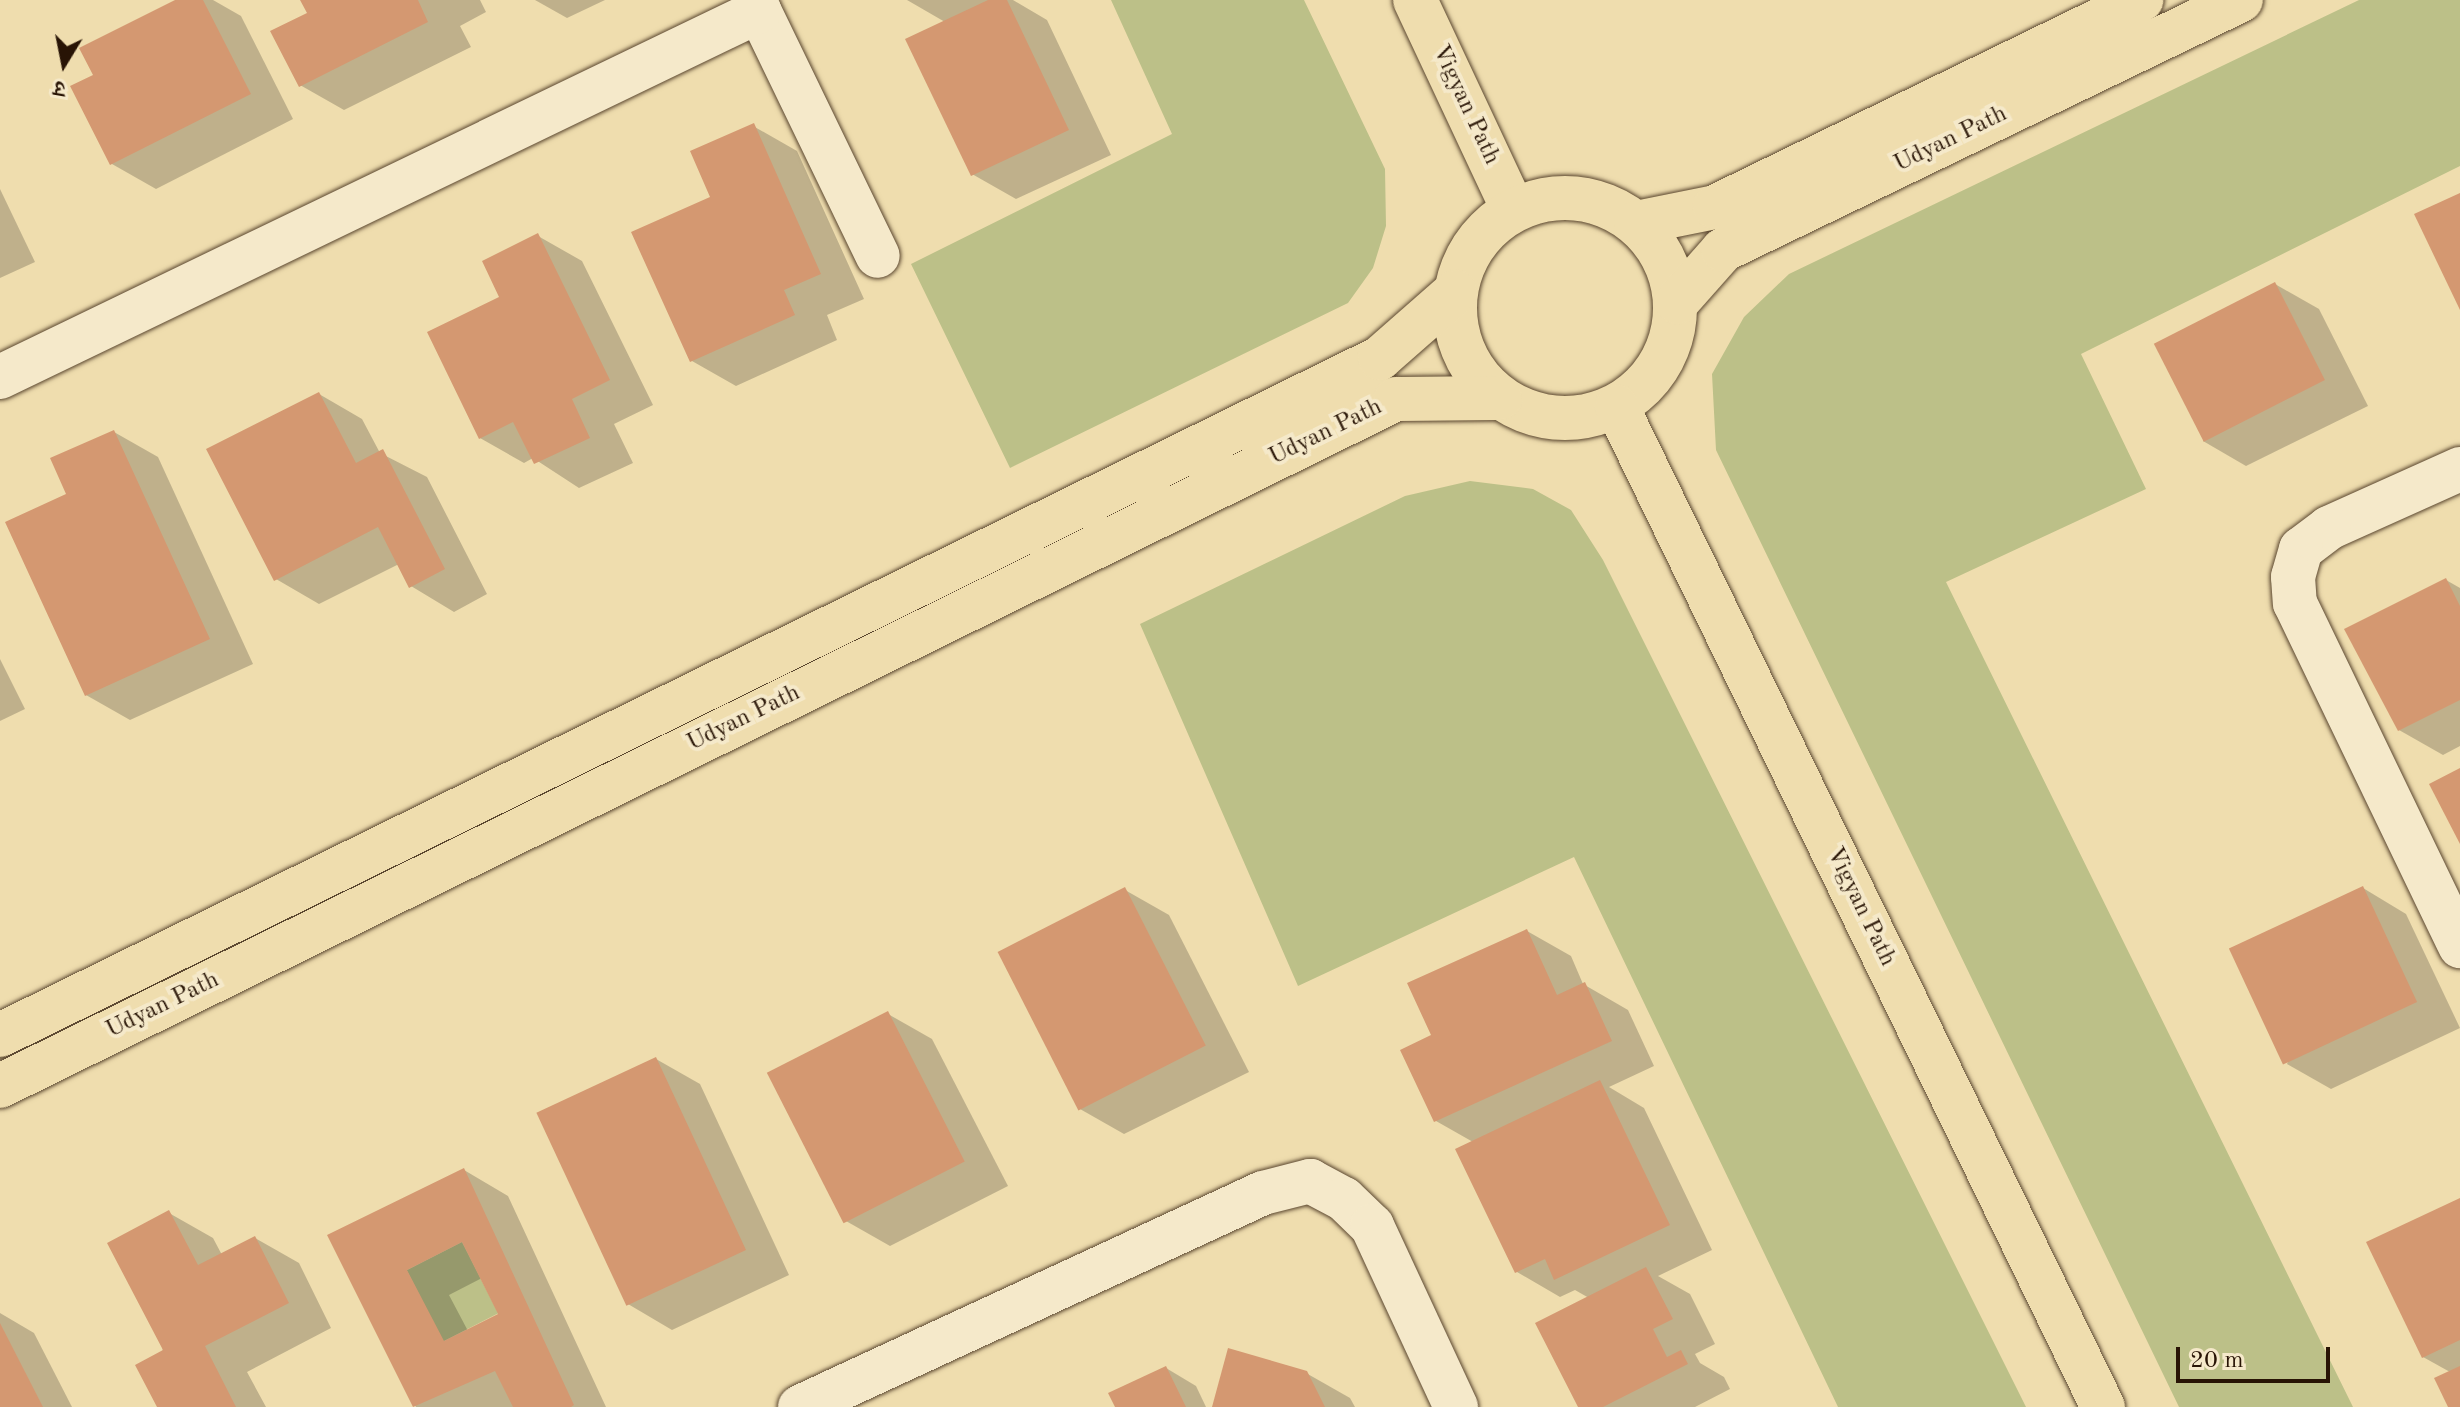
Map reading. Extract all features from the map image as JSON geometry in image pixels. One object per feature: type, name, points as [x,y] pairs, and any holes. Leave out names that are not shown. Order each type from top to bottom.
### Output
[{"type":"main road","name":"Vigyan Path","points":[[1415,0],[1513,209]]},
{"type":"main road","name":"Udyan Path","points":[[1636,223],[1715,207],[2141,0]]},
{"type":"main road","name":"Udyan Path","points":[[1677,302],[1723,250],[2241,0]]},
{"type":"main road","points":[[1557,197],[1599,203],[1636,223],[1664,257],[1677,302],[1672,342],[1646,385],[1617,407],[1579,419],[1532,415],[1500,398],[1466,360],[1455,324],[1455,292],[1468,254],[1483,233],[1513,209],[1557,197]]},
{"type":"main road","name":"Udyan Path","points":[[0,1035],[1380,358],[1455,292]]},
{"type":"main road","name":"Udyan Path","points":[[0,1086],[1396,399],[1500,398]]},
{"type":"main road","name":"Vigyan Path","points":[[1617,407],[2103,1407]]},
{"type":"street","points":[[0,377],[756,6],[878,256]]},
{"type":"street","points":[[2460,469],[2329,528],[2301,549],[2293,577],[2295,603],[2460,946]]},
{"type":"street","points":[[800,1407],[1263,1193],[1310,1181],[1344,1199],[1372,1226],[1456,1407]]},
{"type":"green space","points":[[1111,0],[1304,0],[1385,169],[1386,226],[1373,268],[1348,303],[1010,468],[911,264],[1172,134]]},
{"type":"green space","points":[[2359,0],[2460,0],[2460,166],[2081,354],[2146,489],[1946,582],[2353,1407],[2179,1407],[1716,450],[1712,374],[1744,317],[1789,274]]},
{"type":"green space","points":[[1470,481],[1533,489],[1571,510],[1603,560],[2026,1407],[1838,1407],[1574,857],[1298,986],[1140,624],[1405,496]]},
{"type":"green space","points":[[462,1242],[498,1313],[443,1341],[407,1270]]},
{"type":"building","points":[[175,0],[203,0],[251,94],[110,165],[70,86],[93,75],[79,48]]},
{"type":"building","points":[[300,0],[418,0],[428,22],[299,87],[270,31],[307,13]]},
{"type":"building","points":[[988,0],[1007,0],[1069,130],[971,176],[905,39]]},
{"type":"building","points":[[754,123],[821,274],[784,290],[795,315],[690,362],[631,232],[710,197],[690,151]]},
{"type":"building","points":[[2460,193],[2460,310],[2414,214]]},
{"type":"building","points":[[538,233],[610,380],[572,399],[590,438],[534,464],[513,422],[479,439],[427,332],[499,297],[482,261]]},
{"type":"building","points":[[2275,282],[2325,380],[2204,442],[2154,344]]},
{"type":"building","points":[[319,392],[356,463],[383,449],[445,569],[409,588],[378,527],[274,581],[206,449]]},
{"type":"building","points":[[114,430],[210,639],[85,696],[5,522],[66,494],[50,458]]},
{"type":"building","points":[[2446,578],[2460,606],[2460,700],[2398,731],[2344,629]]},
{"type":"building","points":[[2460,768],[2460,844],[2429,784]]},
{"type":"building","points":[[2363,886],[2417,1002],[2283,1065],[2229,949]]},
{"type":"building","points":[[1125,887],[1206,1046],[1078,1111],[998,952]]},
{"type":"building","points":[[1527,929],[1557,995],[1585,982],[1612,1041],[1434,1122],[1400,1050],[1431,1035],[1407,983]]},
{"type":"building","points":[[888,1011],[965,1162],[844,1223],[767,1073]]},
{"type":"building","points":[[656,1057],[746,1250],[626,1306],[536,1113]]},
{"type":"building","points":[[1600,1080],[1670,1225],[1554,1280],[1545,1259],[1515,1273],[1455,1149]]},
{"type":"building","points":[[464,1168],[574,1405],[513,1407],[495,1371],[413,1407],[327,1235]],"holes":[[[462,1242],[498,1314],[444,1341],[407,1270]]]},
{"type":"building","points":[[2460,1198],[2460,1340],[2422,1358],[2366,1242]]},
{"type":"building","points":[[169,1210],[198,1265],[255,1236],[289,1303],[205,1346],[236,1407],[157,1407],[135,1365],[163,1350],[107,1243]]},
{"type":"building","points":[[1646,1267],[1673,1319],[1653,1329],[1667,1357],[1681,1350],[1688,1364],[1603,1407],[1578,1407],[1535,1323]]},
{"type":"building","points":[[0,1323],[43,1407],[0,1407]]},
{"type":"building","points":[[1228,1348],[1307,1371],[1325,1407],[1212,1407]]},
{"type":"building","points":[[1166,1366],[1186,1407],[1115,1407],[1108,1393]]},
{"type":"building","points":[[2460,1366],[2460,1407],[2448,1407],[2434,1378]]}]
